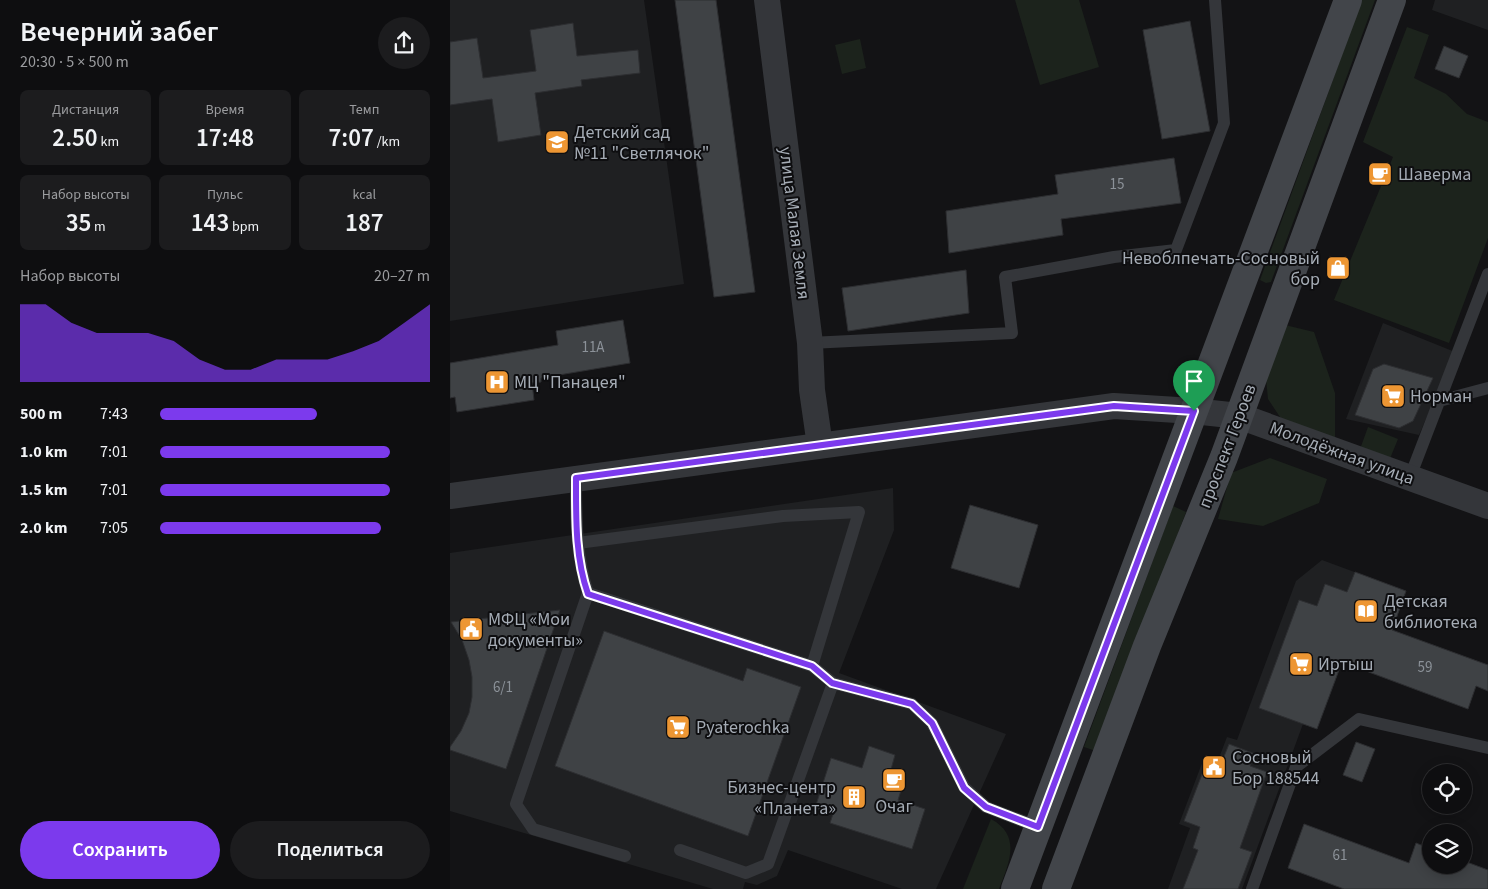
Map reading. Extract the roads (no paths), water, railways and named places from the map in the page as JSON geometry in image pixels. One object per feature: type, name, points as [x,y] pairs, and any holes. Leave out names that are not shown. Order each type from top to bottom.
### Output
[{"type":"main road","points":[[1015,889],[1348,0]]},
{"type":"main road","name":"проспект Героев","points":[[1056,889],[1148,646],[1239,416],[1392,0]]},
{"type":"street","name":"улица Малая Земля","points":[[767,0],[810,343],[812,390],[820,446]]},
{"type":"street","name":"Молодёжная улица","points":[[450,496],[1114,406],[1239,416],[1488,506]]},
{"type":"lane","points":[[810,343],[1012,333],[1005,277],[1114,257],[1176,250],[1224,123],[1215,0]]},
{"type":"lane","points":[[1410,477],[1488,274]]},
{"type":"lane","points":[[1439,402],[1488,388]]},
{"type":"lane","points":[[576,478],[581,574],[588,594],[516,804],[533,829],[626,856]]},
{"type":"lane","points":[[578,542],[783,516],[859,512],[812,666]]},
{"type":"lane","points":[[588,594],[812,666],[832,683],[912,704],[932,723],[964,788],[986,807],[1038,827]]},
{"type":"lane","points":[[680,850],[746,873],[768,864],[832,683]]},
{"type":"lane","points":[[1252,889],[1296,766],[1360,719],[1488,748]]},
{"type":"place","name":"Детский сад №11 \"Светлячок\"","points":[[557,142]]},
{"type":"place","name":"Шаверма","points":[[1380,174]]},
{"type":"place","name":"Невоблпечать-Сосновый бор","points":[[1338,268]]},
{"type":"place","name":"МЦ \"Панацея\"","points":[[497,382]]},
{"type":"place","name":"Норман","points":[[1393,396]]},
{"type":"place","name":"Детская библиотека","points":[[1366,611]]},
{"type":"place","name":"МФЦ «Мои документы»","points":[[471,629]]},
{"type":"place","name":"Иртыш","points":[[1301,664]]},
{"type":"place","name":"Pyaterochka","points":[[678,727]]},
{"type":"place","name":"Сосновый Бор 188544","points":[[1214,767]]},
{"type":"place","name":"Очаг","points":[[894,780]]},
{"type":"place","name":"Бизнес-центр «Планета»","points":[[854,797]]}]
